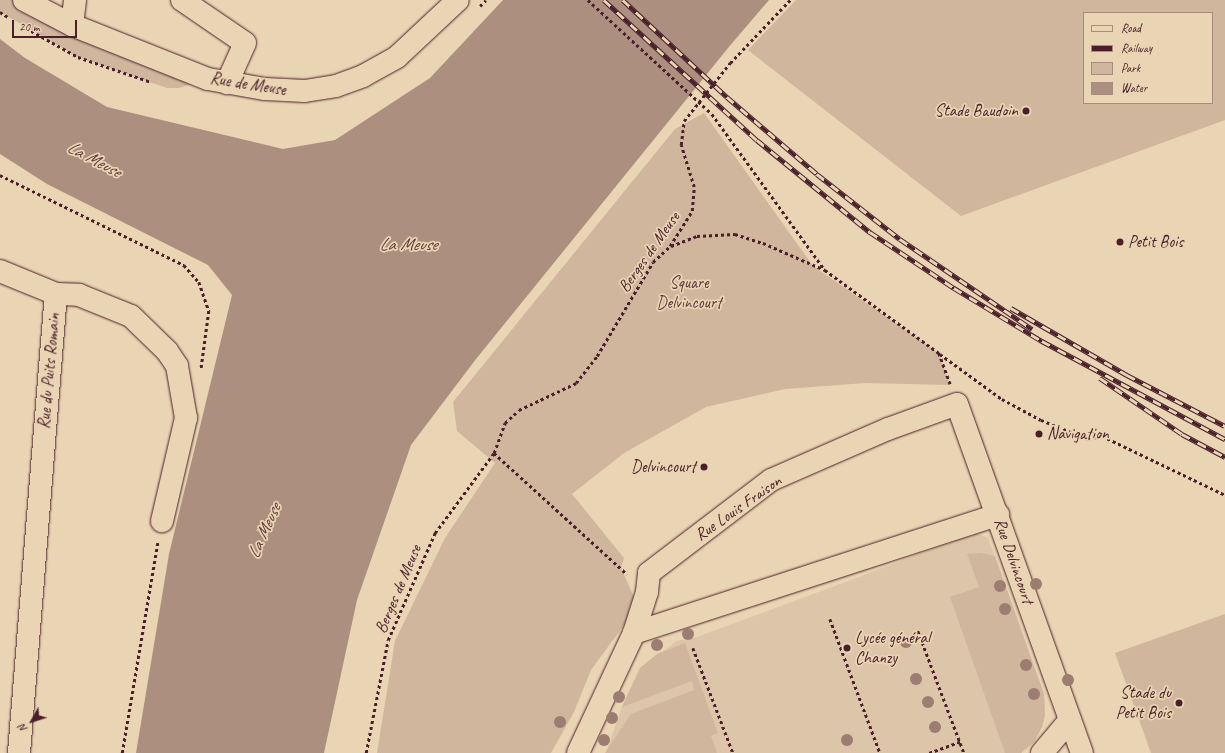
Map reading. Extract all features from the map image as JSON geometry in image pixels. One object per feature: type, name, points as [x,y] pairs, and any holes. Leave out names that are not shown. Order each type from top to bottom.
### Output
[{"type":"street","name":"Rue de Meuse","points":[[24,0],[72,25],[208,78],[265,90],[305,91],[336,86],[363,76],[397,57],[458,0]]},
{"type":"street","points":[[72,25],[75,0]]},
{"type":"street","points":[[182,0],[245,43],[227,83]]},
{"type":"street","points":[[0,271],[56,294]]},
{"type":"street","name":"Rue du Puits Romain","points":[[19,753],[56,294],[79,294],[130,316],[152,335],[177,366],[186,418],[162,520]]},
{"type":"street","name":"Rue Delvincourt","points":[[957,404],[1082,753]]},
{"type":"street","name":"Rue Louis Fraison","points":[[578,753],[634,633],[647,592],[649,573],[771,480],[888,429],[957,404]]},
{"type":"street","points":[[634,633],[998,515]]},
{"type":"street","points":[[1042,753],[1070,720]]},
{"type":"path","points":[[588,0],[712,114],[825,270]]},
{"type":"path","name":"Berges de Meuse","points":[[366,753],[392,633],[435,533],[494,453],[505,423],[519,410],[576,383],[597,356],[653,262],[670,246],[692,211],[694,187],[681,145],[684,121],[730,63],[790,0]]},
{"type":"path","points":[[0,175],[184,264],[200,282],[209,311],[198,378]]},
{"type":"path","points":[[670,246],[697,236],[735,234],[763,242],[825,270],[1002,398],[1042,420],[1088,439],[1102,436],[1225,495]]},
{"type":"path","points":[[939,353],[957,404]]},
{"type":"path","points":[[494,453],[647,592]]},
{"type":"path","points":[[122,753],[162,520]]},
{"type":"path","points":[[830,619],[880,753]]},
{"type":"path","points":[[918,631],[964,753]]},
{"type":"path","points":[[693,648],[733,753]]},
{"type":"path","points":[[929,753],[960,742]]},
{"type":"shaded area","name":"Lycée général Chanzy","points":[[974,532],[988,538],[1044,694],[1045,709],[1042,727],[1034,742],[1021,753],[606,753],[622,707],[640,668],[677,641],[697,637],[859,577]]},
{"type":"green space","points":[[0,0],[24,0],[208,79],[179,88],[167,88],[78,57],[0,12]]},
{"type":"green space","name":"Stade Baudoin","points":[[796,0],[1225,0],[1225,120],[961,216],[748,50]]},
{"type":"green space","name":"Square Delvincourt","points":[[704,113],[813,266],[939,353],[950,385],[865,383],[785,389],[706,407],[624,453],[572,494],[624,558],[621,568],[638,606],[591,670],[574,712],[551,753],[377,753],[395,641],[445,538],[495,463],[457,431],[453,402],[675,129]]},
{"type":"green space","points":[[981,553],[995,556],[1044,694],[1045,716],[1042,727],[1034,742],[1021,753],[1005,753],[950,597],[979,587],[967,554]]},
{"type":"green space","name":"Stade du Petit Bois","points":[[1225,614],[1225,753],[1151,753],[1115,653]]},
{"type":"green space","points":[[685,643],[718,733],[711,736],[717,753],[605,753],[631,714],[694,690],[692,681],[622,707],[640,668],[657,654]]},
{"type":"water","name":"La Meuse","points":[[503,0],[769,0],[728,48],[476,359],[411,445],[357,600],[324,753],[136,753],[169,554],[232,295],[208,265],[47,184],[0,154],[0,39],[25,58],[107,107],[283,149],[335,140],[430,78]]},
{"type":"railway","points":[[604,0],[757,140],[870,232],[954,288],[1042,341],[1225,439]]},
{"type":"railway","points":[[623,0],[727,97],[817,174],[900,239],[1032,329]]},
{"type":"railway","points":[[1011,308],[1127,375],[1225,426]]},
{"type":"railway","points":[[1100,378],[1182,434],[1225,457]]},
{"type":"place","name":"Stade Baudoin","points":[[1026,111]]},
{"type":"place","name":"Petit Bois","points":[[1120,242]]},
{"type":"place","name":"Navigation","points":[[1039,434]]},
{"type":"place","name":"Delvincourt","points":[[704,467]]},
{"type":"place","name":"Lycée général Chanzy","points":[[847,648]]},
{"type":"place","name":"Stade du Petit Bois","points":[[1179,703]]}]
